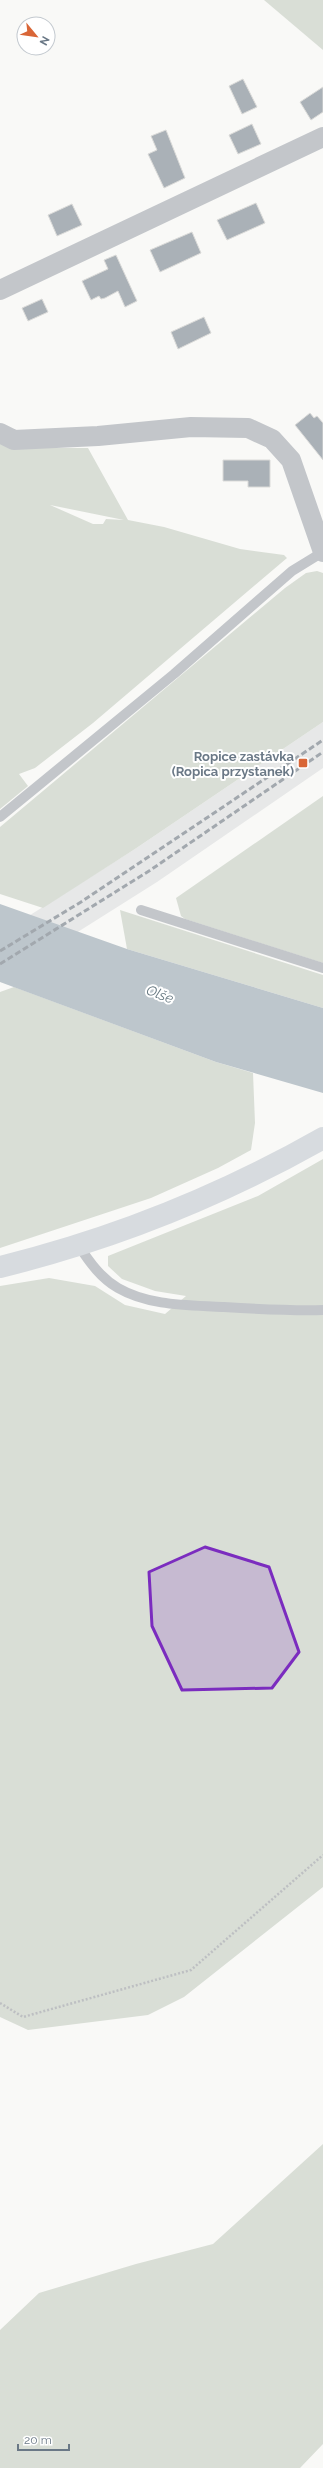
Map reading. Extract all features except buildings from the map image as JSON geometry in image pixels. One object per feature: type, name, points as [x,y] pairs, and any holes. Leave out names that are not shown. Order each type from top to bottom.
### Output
[{"type":"main road","points":[[0,1267],[79,1246],[230,1188],[323,1138]]},
{"type":"street","points":[[0,290],[323,137]]},
{"type":"street","points":[[0,433],[14,440],[98,436],[191,427],[248,428],[272,439],[290,460],[323,552]]},
{"type":"lane","points":[[0,817],[174,674],[292,571],[323,552]]},
{"type":"lane","points":[[142,910],[323,968]]},
{"type":"lane","points":[[79,1246],[90,1263],[106,1280],[129,1293],[162,1303],[289,1311],[323,1310]]},
{"type":"path","points":[[0,2003],[23,2017],[191,1970],[323,1855]]},
{"type":"highlighted area","points":[[205,1547],[269,1567],[299,1652],[272,1688],[182,1690],[152,1626],[149,1572]]},
{"type":"shaded area","points":[[264,0],[323,0],[323,50]]},
{"type":"shaded area","points":[[0,443],[10,448],[88,448],[128,520],[164,527],[240,549],[284,555],[287,558],[93,723],[35,768],[19,774],[28,786],[0,809]],"holes":[[[50,505],[124,520],[106,519],[103,524],[93,524]]]},
{"type":"shaded area","points":[[317,571],[323,573],[323,722],[135,849],[43,908],[0,894],[0,827],[285,588],[306,573]]},
{"type":"shaded area","points":[[323,722],[323,768],[157,882],[19,969],[0,934],[135,849]]},
{"type":"shaded area","points":[[323,796],[323,963],[185,919],[181,916],[176,898]]},
{"type":"shaded area","points":[[120,910],[323,975],[323,1008],[127,949]]},
{"type":"shaded area","points":[[14,987],[216,1062],[253,1073],[255,1123],[251,1150],[218,1168],[151,1198],[0,1248],[0,992]]},
{"type":"shaded area","points":[[323,1159],[323,1887],[184,1997],[148,2015],[28,2030],[0,2017],[0,1286],[49,1278],[95,1286],[125,1305],[165,1314],[186,1296],[155,1291],[122,1279],[108,1266],[108,1256],[258,1196]]},
{"type":"shaded area","points":[[323,2144],[323,2444],[300,2468],[0,2468],[0,2330],[39,2293],[136,2264],[213,2244]]},
{"type":"water","name":"Olše","points":[[0,904],[127,949],[323,1008],[323,1093],[216,1062],[0,982]]},
{"type":"railway","points":[[0,951],[81,902],[323,740]]},
{"type":"railway","points":[[0,964],[149,871],[323,752]]},
{"type":"place","name":"Ropice zastávka (Ropica przystanek)","points":[[303,763]]}]
